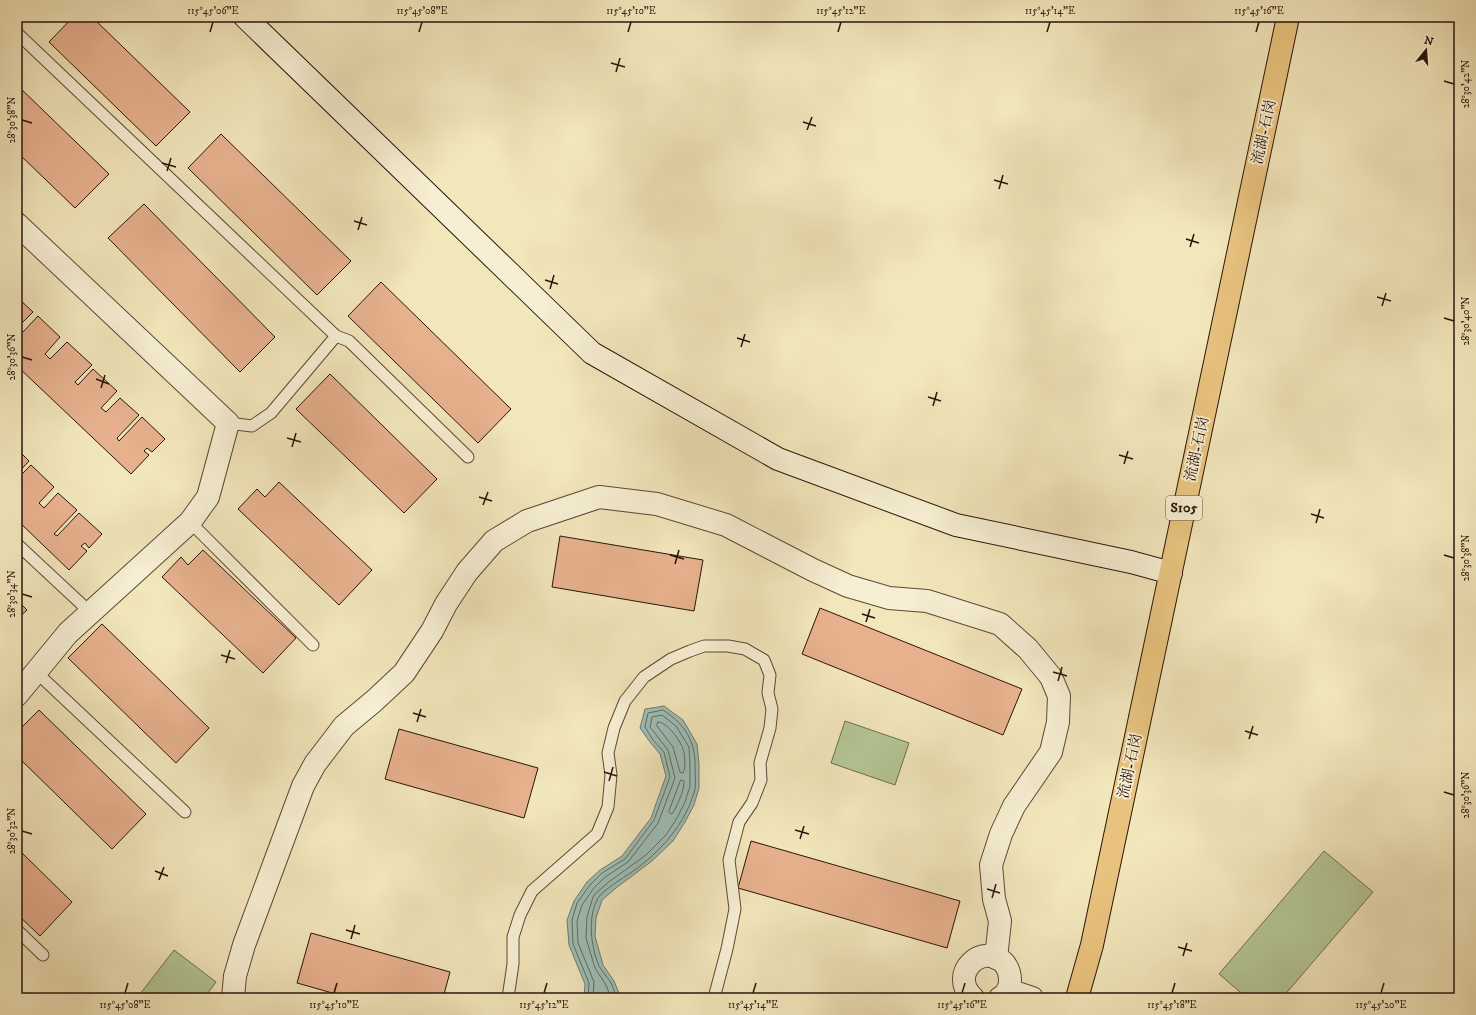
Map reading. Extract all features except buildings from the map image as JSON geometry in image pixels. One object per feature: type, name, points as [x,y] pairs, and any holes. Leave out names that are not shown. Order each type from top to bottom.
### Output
[{"type":"main road","name":"流湖-石岗","points":[[1077,998],[1092,945],[1288,17]]},
{"type":"street","points":[[245,17],[592,353],[778,459],[956,526],[1131,562],[1171,573]]},
{"type":"street","points":[[17,224],[228,423],[208,497],[190,522],[68,633],[17,695]]},
{"type":"street","points":[[233,998],[235,976],[244,945],[303,786],[315,764],[344,726],[404,673],[432,631],[446,604],[467,572],[494,541],[527,521],[599,497],[657,504],[726,525],[813,570],[848,586],[889,598],[927,601],[1000,624],[1028,648],[1051,677],[1059,696],[1058,722],[1051,752],[1014,806],[1001,834],[991,865],[994,899],[1000,922],[996,958]]},
{"type":"street","points":[[973,998],[968,994],[965,987],[965,972],[968,965],[974,960],[988,956],[1003,962],[1008,968],[1010,983],[1004,994],[1032,998]]},
{"type":"lane","points":[[17,32],[336,336],[349,341],[468,457]]},
{"type":"lane","points":[[228,423],[252,426],[271,413],[336,336]]},
{"type":"lane","points":[[190,522],[313,645]]},
{"type":"lane","points":[[17,544],[91,612]]},
{"type":"lane","points":[[508,998],[513,964],[513,937],[520,915],[532,891],[597,834],[608,807],[611,775],[608,753],[614,728],[625,701],[644,677],[670,659],[704,646],[728,646],[745,649],[764,660],[770,675],[768,693],[772,709],[770,728],[760,764],[761,780],[752,803],[739,822],[729,860],[735,909],[727,949],[714,998]]},
{"type":"lane","points":[[36,672],[185,812]]},
{"type":"lane","points":[[17,930],[43,955]]},
{"type":"green space","points":[[845,721],[909,743],[895,785],[831,763]]},
{"type":"green space","points":[[1324,851],[1373,892],[1282,998],[1247,998],[1219,974]]},
{"type":"green space","points":[[174,950],[216,982],[204,998],[137,998]]},
{"type":"water","points":[[664,706],[683,720],[697,744],[699,788],[694,805],[673,841],[652,861],[602,900],[596,918],[595,936],[603,965],[614,981],[621,998],[584,998],[585,984],[569,945],[567,920],[574,901],[587,882],[600,870],[622,856],[651,818],[666,776],[660,754],[640,728],[645,709]]}]
